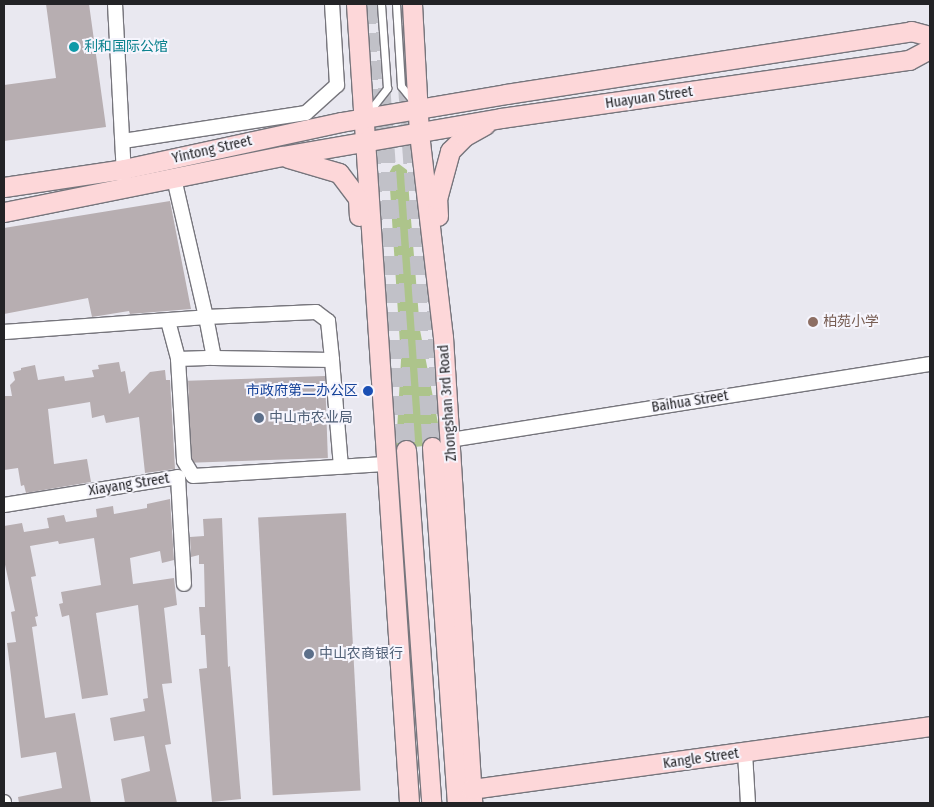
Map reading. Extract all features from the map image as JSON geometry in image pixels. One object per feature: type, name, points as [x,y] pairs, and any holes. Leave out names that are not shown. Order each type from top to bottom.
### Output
[{"type":"main road","points":[[356,4],[406,803]]},
{"type":"main road","name":"Zhongshan 3rd Road","points":[[412,4],[419,133],[444,337],[472,796]]},
{"type":"main road","name":"Huayuan Street","points":[[419,109],[911,31],[930,36]]},
{"type":"main road","name":"Huayuan Street","points":[[4,212],[282,156],[366,143],[501,118],[909,60],[930,49]]},
{"type":"main road","name":"Yintong Street","points":[[4,187],[124,169],[270,136],[419,109]]},
{"type":"main road","points":[[444,337],[438,199],[450,151],[465,136],[501,118]]},
{"type":"main road","points":[[282,156],[339,173],[358,198],[362,275],[377,342]]},
{"type":"main road","name":"Zhongshan 3rd Road","points":[[432,447],[457,803]]},
{"type":"main road","points":[[406,450],[431,803]]},
{"type":"main road","name":"Kangle Street","points":[[472,796],[930,726]]},
{"type":"street","points":[[115,4],[124,188]]},
{"type":"street","points":[[123,141],[306,113],[338,85],[332,4]]},
{"type":"street","points":[[174,178],[214,358]]},
{"type":"street","points":[[4,332],[206,317],[316,312],[328,321],[340,467]]},
{"type":"street","points":[[168,321],[178,359],[184,461],[193,476],[385,464]]},
{"type":"street","points":[[178,359],[332,360]]},
{"type":"street","name":"Baihua Street","points":[[450,440],[930,364]]},
{"type":"street","name":"Xiayang Street","points":[[4,505],[178,477],[184,584]]},
{"type":"street","points":[[745,753],[748,803]]},
{"type":"lane","points":[[364,118],[387,88],[381,4]]},
{"type":"lane","points":[[396,4],[401,86],[419,109]]},
{"type":"green space","points":[[399,164],[407,170],[420,330],[442,444],[396,449],[401,360],[389,173],[393,166]]},
{"type":"building","name":"利和国际公馆","points":[[46,4],[89,4],[106,127],[4,141],[4,85],[56,78]]},
{"type":"building","points":[[170,201],[191,309],[130,314],[129,311],[92,317],[88,298],[4,314],[4,228]]},
{"type":"building","points":[[119,362],[121,372],[125,371],[129,394],[150,372],[165,370],[166,380],[170,380],[175,469],[145,473],[139,417],[106,423],[104,415],[92,418],[90,402],[48,409],[54,464],[87,459],[91,482],[26,493],[24,485],[21,486],[18,468],[4,470],[4,396],[12,396],[10,385],[15,380],[13,372],[35,365],[38,380],[64,376],[65,381],[94,377],[92,370],[99,369],[98,365]]},
{"type":"building","name":"中山市农业局","points":[[325,376],[328,458],[191,463],[188,381]]},
{"type":"building","points":[[170,499],[174,560],[162,563],[160,551],[130,558],[133,584],[174,578],[177,605],[164,608],[172,683],[162,684],[171,744],[165,745],[177,803],[125,803],[121,779],[150,771],[144,736],[114,741],[110,718],[145,711],[143,699],[148,698],[138,605],[96,613],[108,695],[82,699],[69,615],[62,617],[59,604],[63,603],[61,592],[101,585],[94,538],[59,544],[58,541],[30,546],[36,576],[31,577],[38,616],[35,617],[37,626],[32,627],[45,718],[75,713],[91,803],[19,803],[18,797],[62,788],[56,752],[21,758],[7,643],[16,642],[11,612],[15,611],[4,560],[4,526],[22,523],[24,532],[49,528],[47,518],[64,515],[66,522],[97,517],[96,509],[113,506],[114,514],[147,508],[147,504]]},
{"type":"building","name":"中山农商银行","points":[[346,513],[361,791],[273,795],[258,518]]},
{"type":"building","points":[[222,518],[228,667],[230,666],[241,799],[212,802],[199,669],[207,668],[205,635],[201,635],[199,607],[205,607],[204,564],[199,564],[199,555],[191,557],[190,537],[204,536],[203,519]]},
{"type":"tunnel","points":[[375,4],[406,450]]},
{"type":"tunnel","points":[[402,4],[432,447]]},
{"type":"place","name":"利和国际公馆","points":[[74,47]]},
{"type":"place","name":"柏苑小学","points":[[813,322]]},
{"type":"place","name":"市政府第二办公区","points":[[368,391]]},
{"type":"place","name":"中山市农业局","points":[[259,418]]},
{"type":"place","name":"中山农商银行","points":[[309,654]]}]
